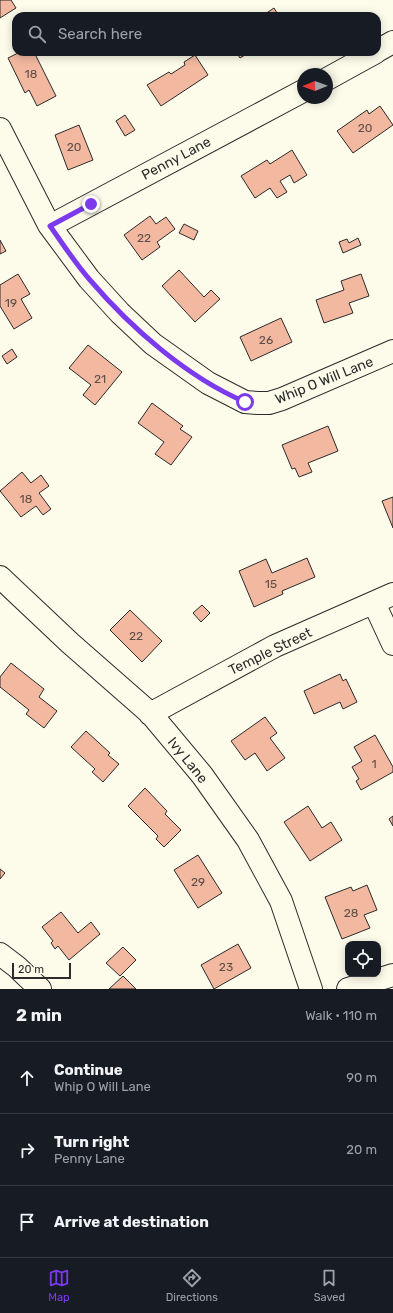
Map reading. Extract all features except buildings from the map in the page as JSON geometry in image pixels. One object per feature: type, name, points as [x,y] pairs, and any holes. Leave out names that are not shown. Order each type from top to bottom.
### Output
[{"type":"street","points":[[381,49],[393,42]]},
{"type":"street","points":[[333,76],[369,56]]},
{"type":"street","name":"Penny Lane","points":[[50,226],[297,94]]},
{"type":"street","name":"Whip O Will Lane","points":[[0,129],[50,226],[89,279],[153,344],[208,383],[245,402],[269,403],[282,399],[393,351]]},
{"type":"street","name":"Ivy Lane","points":[[0,577],[150,714],[202,775],[248,840],[281,901],[311,989]]},
{"type":"street","name":"Temple Street","points":[[150,714],[275,646],[393,594]]},
{"type":"street","points":[[374,603],[393,644]]},
{"type":"street","points":[[0,954],[17,967],[40,989]]},
{"type":"street","points":[[348,989],[393,975]]},
{"type":"route","points":[[91,204],[50,226],[89,279],[153,344],[208,383],[245,402]]}]
